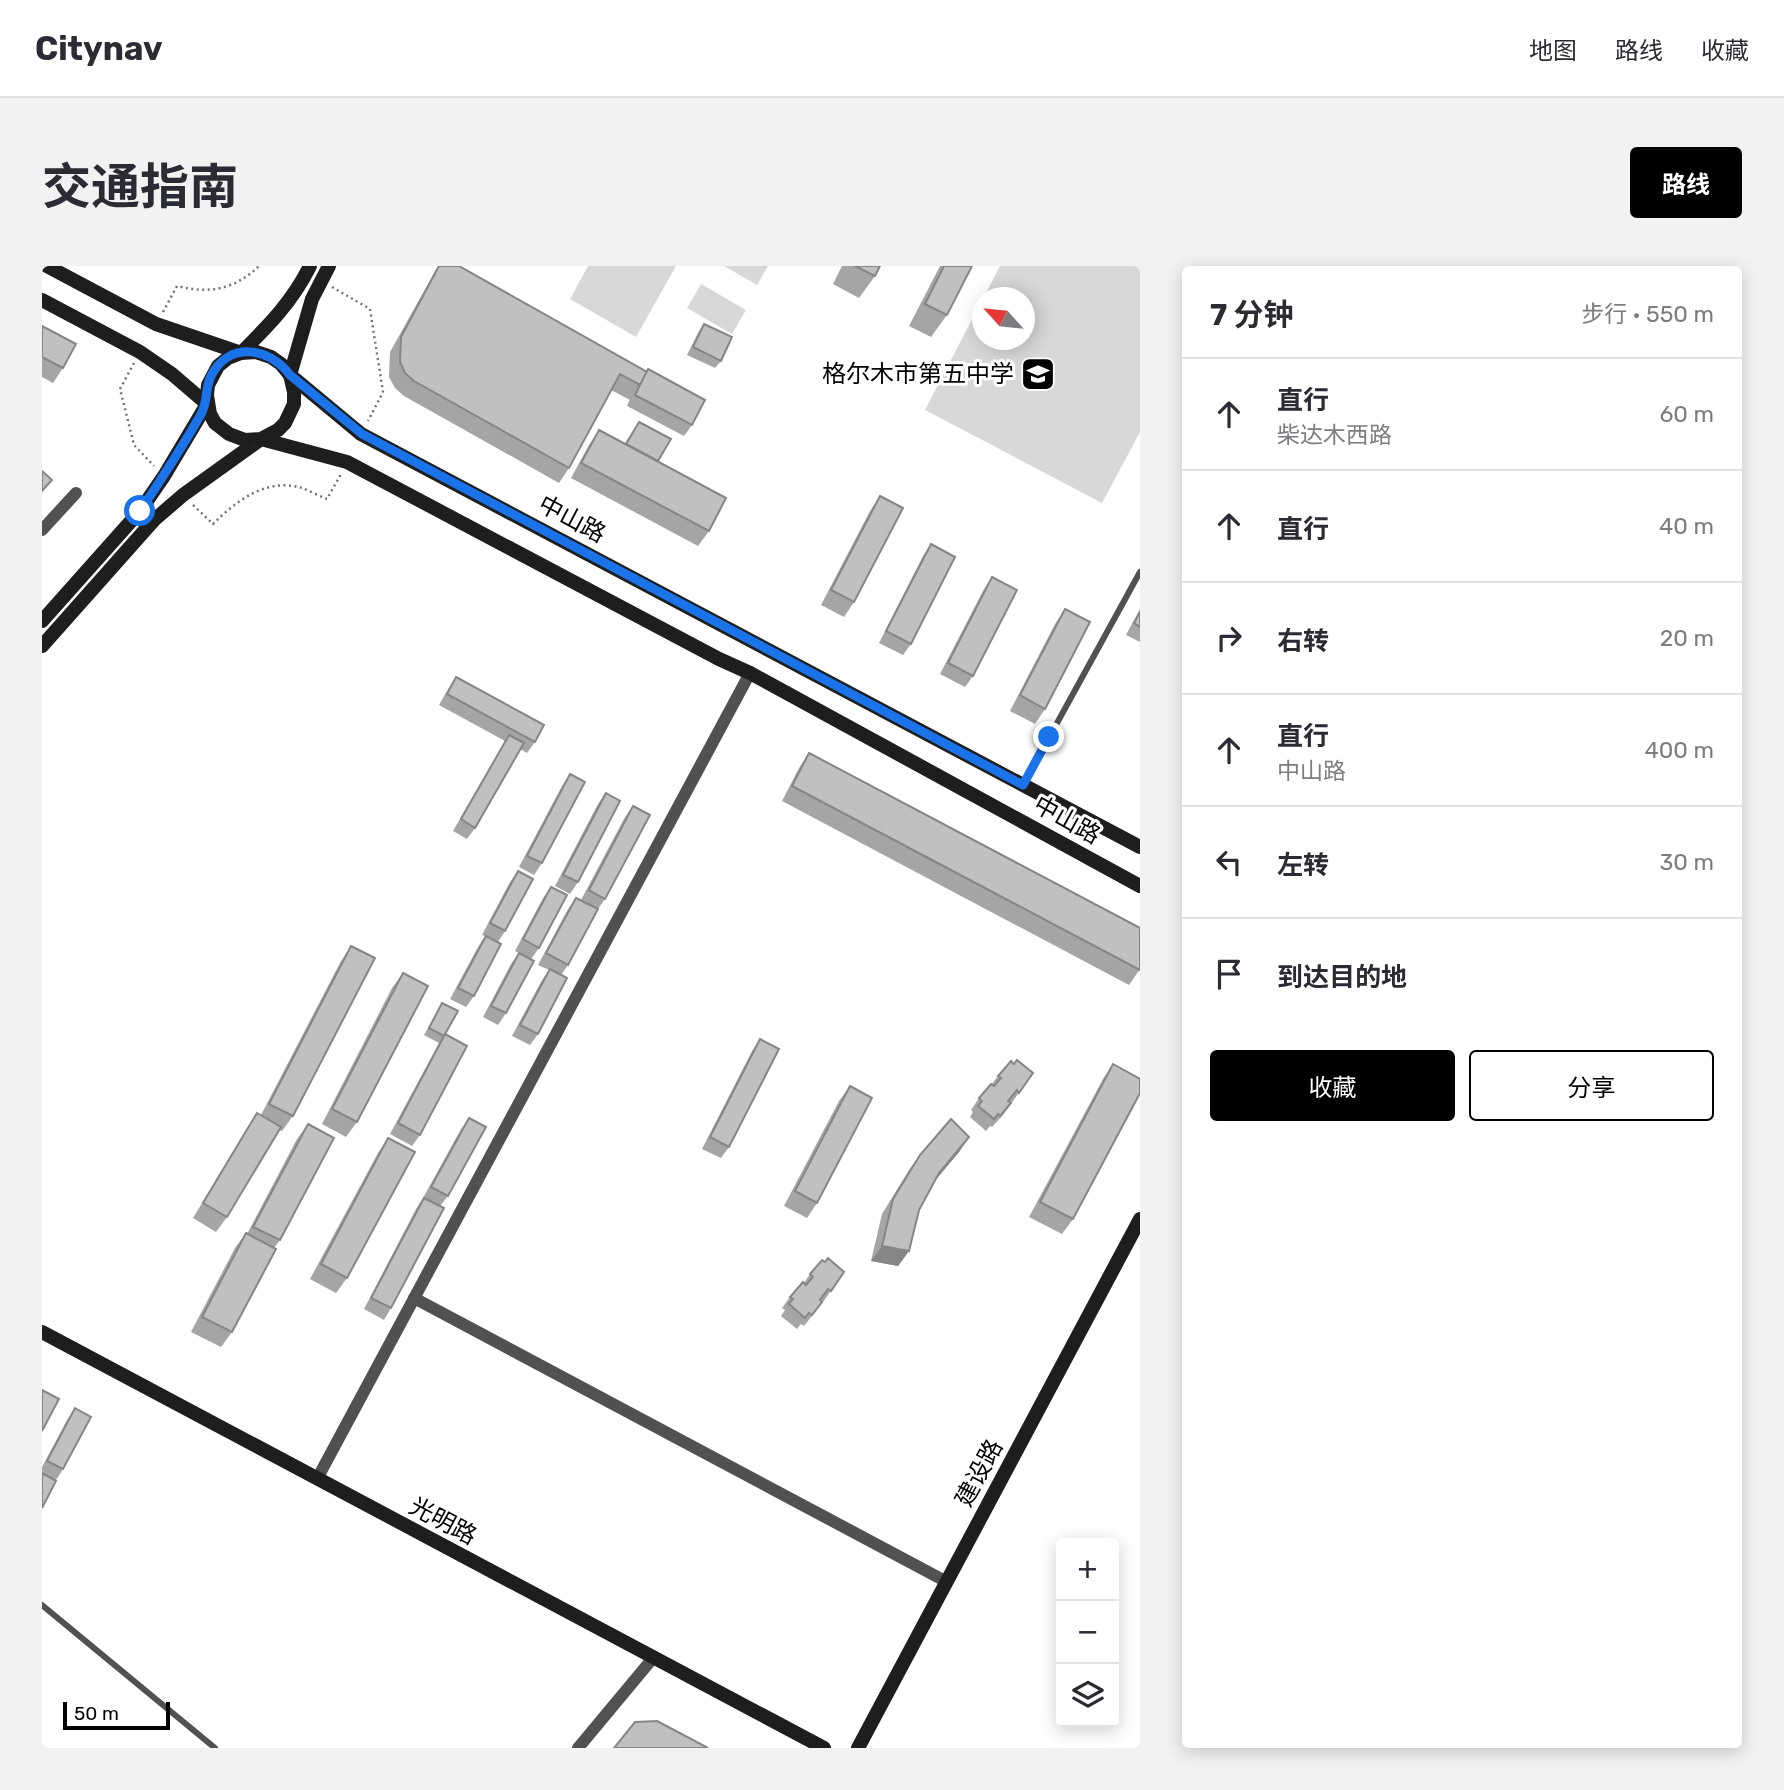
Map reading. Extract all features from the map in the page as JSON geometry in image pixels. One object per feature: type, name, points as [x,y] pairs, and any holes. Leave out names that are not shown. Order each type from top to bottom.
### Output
[{"type":"main road","points":[[47,266],[156,324],[241,353]]},
{"type":"main road","points":[[241,353],[278,317],[310,266]]},
{"type":"main road","points":[[290,375],[312,299],[329,266]]},
{"type":"main road","points":[[42,300],[140,352],[172,374],[207,404]]},
{"type":"main road","points":[[42,646],[154,520],[183,495],[261,439],[278,430],[290,416],[294,392],[290,375],[271,357],[256,352],[241,353],[228,358],[211,376],[207,404],[215,423],[229,434],[245,440],[261,439]]},
{"type":"main road","name":"中山路","points":[[290,375],[362,434],[1140,847]]},
{"type":"main road","points":[[42,621],[140,511],[207,404]]},
{"type":"main road","name":"中山路","points":[[261,439],[347,462],[750,673],[1140,886]]},
{"type":"main road","name":"建设路","points":[[858,1748],[1140,1219]]},
{"type":"main road","name":"光明路","points":[[42,1332],[824,1748]]},
{"type":"street","points":[[42,530],[76,493]]},
{"type":"street","points":[[317,1479],[750,673]]},
{"type":"street","points":[[414,1297],[947,1582]]},
{"type":"street","points":[[578,1748],[653,1658]]},
{"type":"lane","points":[[1023,785],[1140,572]]},
{"type":"lane","points":[[42,1605],[215,1748]]},
{"type":"shaded area","points":[[588,266],[676,266],[636,337],[570,299]]},
{"type":"shaded area","points":[[724,266],[768,266],[757,285]]},
{"type":"shaded area","name":"格尔木市第五中学","points":[[1000,266],[1140,266],[1140,432],[1102,503],[925,410],[972,319],[972,350],[1035,350],[1035,287],[989,287]]},
{"type":"shaded area","points":[[701,284],[746,310],[732,334],[687,308]]},
{"type":"building","points":[[439,266],[459,266],[647,372],[640,385],[620,374],[569,468],[414,381],[405,373],[400,362],[401,337]]},
{"type":"building","points":[[855,266],[880,266],[875,276]]},
{"type":"building","points":[[944,266],[972,266],[947,315],[925,304]]},
{"type":"building","points":[[704,324],[732,337],[721,361],[693,347]]},
{"type":"building","points":[[42,326],[76,344],[63,368],[42,357]]},
{"type":"building","points":[[648,369],[705,400],[692,425],[635,395]]},
{"type":"building","points":[[639,422],[671,439],[658,461],[626,444]]},
{"type":"building","points":[[599,430],[726,498],[709,531],[581,463]]},
{"type":"building","points":[[42,471],[52,480],[42,491]]},
{"type":"building","points":[[880,496],[903,508],[854,602],[831,590]]},
{"type":"building","points":[[931,544],[955,557],[911,644],[886,631]]},
{"type":"building","points":[[992,577],[1017,590],[973,676],[948,663]]},
{"type":"building","points":[[1065,609],[1090,622],[1045,709],[1020,695]]},
{"type":"building","points":[[1140,612],[1140,627],[1134,623]]},
{"type":"building","points":[[456,677],[544,725],[535,742],[447,694]]},
{"type":"building","points":[[509,735],[524,743],[475,828],[461,819]]},
{"type":"building","points":[[809,753],[1140,928],[1140,970],[792,786]]},
{"type":"building","points":[[570,774],[585,782],[542,863],[527,856]]},
{"type":"building","points":[[606,793],[620,801],[578,882],[563,875]]},
{"type":"building","points":[[633,806],[650,815],[605,899],[589,890]]},
{"type":"building","points":[[518,871],[533,879],[505,931],[490,923]]},
{"type":"building","points":[[551,887],[567,895],[539,948],[523,939]]},
{"type":"building","points":[[576,898],[598,909],[568,965],[546,953]]},
{"type":"building","points":[[486,936],[501,944],[474,996],[458,988]]},
{"type":"building","points":[[351,946],[375,958],[293,1116],[269,1104]]},
{"type":"building","points":[[519,953],[534,961],[506,1013],[491,1006]]},
{"type":"building","points":[[550,969],[567,978],[538,1034],[520,1025]]},
{"type":"building","points":[[403,973],[428,986],[357,1122],[332,1109]]},
{"type":"building","points":[[442,1003],[458,1011],[444,1036],[429,1028]]},
{"type":"building","points":[[445,1034],[467,1046],[420,1135],[398,1123]]},
{"type":"building","points":[[760,1039],[779,1049],[729,1147],[710,1137]]},
{"type":"building","points":[[1017,1060],[1033,1073],[1019,1093],[1017,1090],[1008,1101],[1011,1103],[1000,1116],[998,1114],[994,1119],[978,1106],[982,1101],[979,1098],[991,1084],[994,1086],[1001,1078],[998,1076],[1011,1061],[1014,1064]]},
{"type":"building","points":[[1113,1064],[1140,1079],[1140,1093],[1073,1219],[1040,1202]]},
{"type":"building","points":[[850,1086],[872,1098],[817,1203],[795,1191]]},
{"type":"building","points":[[257,1113],[281,1127],[227,1217],[203,1203]]},
{"type":"building","points":[[469,1118],[486,1127],[448,1196],[431,1187]]},
{"type":"building","points":[[951,1119],[969,1137],[939,1173],[919,1210],[909,1251],[882,1246],[893,1199],[920,1155]]},
{"type":"building","points":[[308,1124],[334,1138],[280,1240],[253,1227]]},
{"type":"building","points":[[388,1138],[415,1152],[347,1278],[321,1264]]},
{"type":"building","points":[[424,1198],[444,1208],[391,1308],[371,1298]]},
{"type":"building","points":[[246,1233],[276,1249],[232,1332],[202,1317]]},
{"type":"building","points":[[828,1258],[844,1272],[831,1291],[828,1289],[812,1315],[809,1313],[805,1318],[789,1304],[793,1299],[790,1297],[803,1282],[806,1285],[813,1277],[810,1274],[822,1260],[825,1262]]},
{"type":"building","points":[[42,1390],[59,1399],[42,1431]]},
{"type":"building","points":[[75,1408],[91,1417],[63,1469],[47,1461]]},
{"type":"building","points":[[42,1473],[56,1481],[42,1508]]},
{"type":"building","points":[[657,1721],[708,1748],[614,1748],[635,1722]]},
{"type":"place","name":"格尔木市第五中学","points":[[1038,374]]},
{"type":"route","points":[[140,511],[207,404],[208,385],[218,366],[241,353],[256,352],[281,364],[290,375],[362,434],[1023,785],[1049,737]]}]
